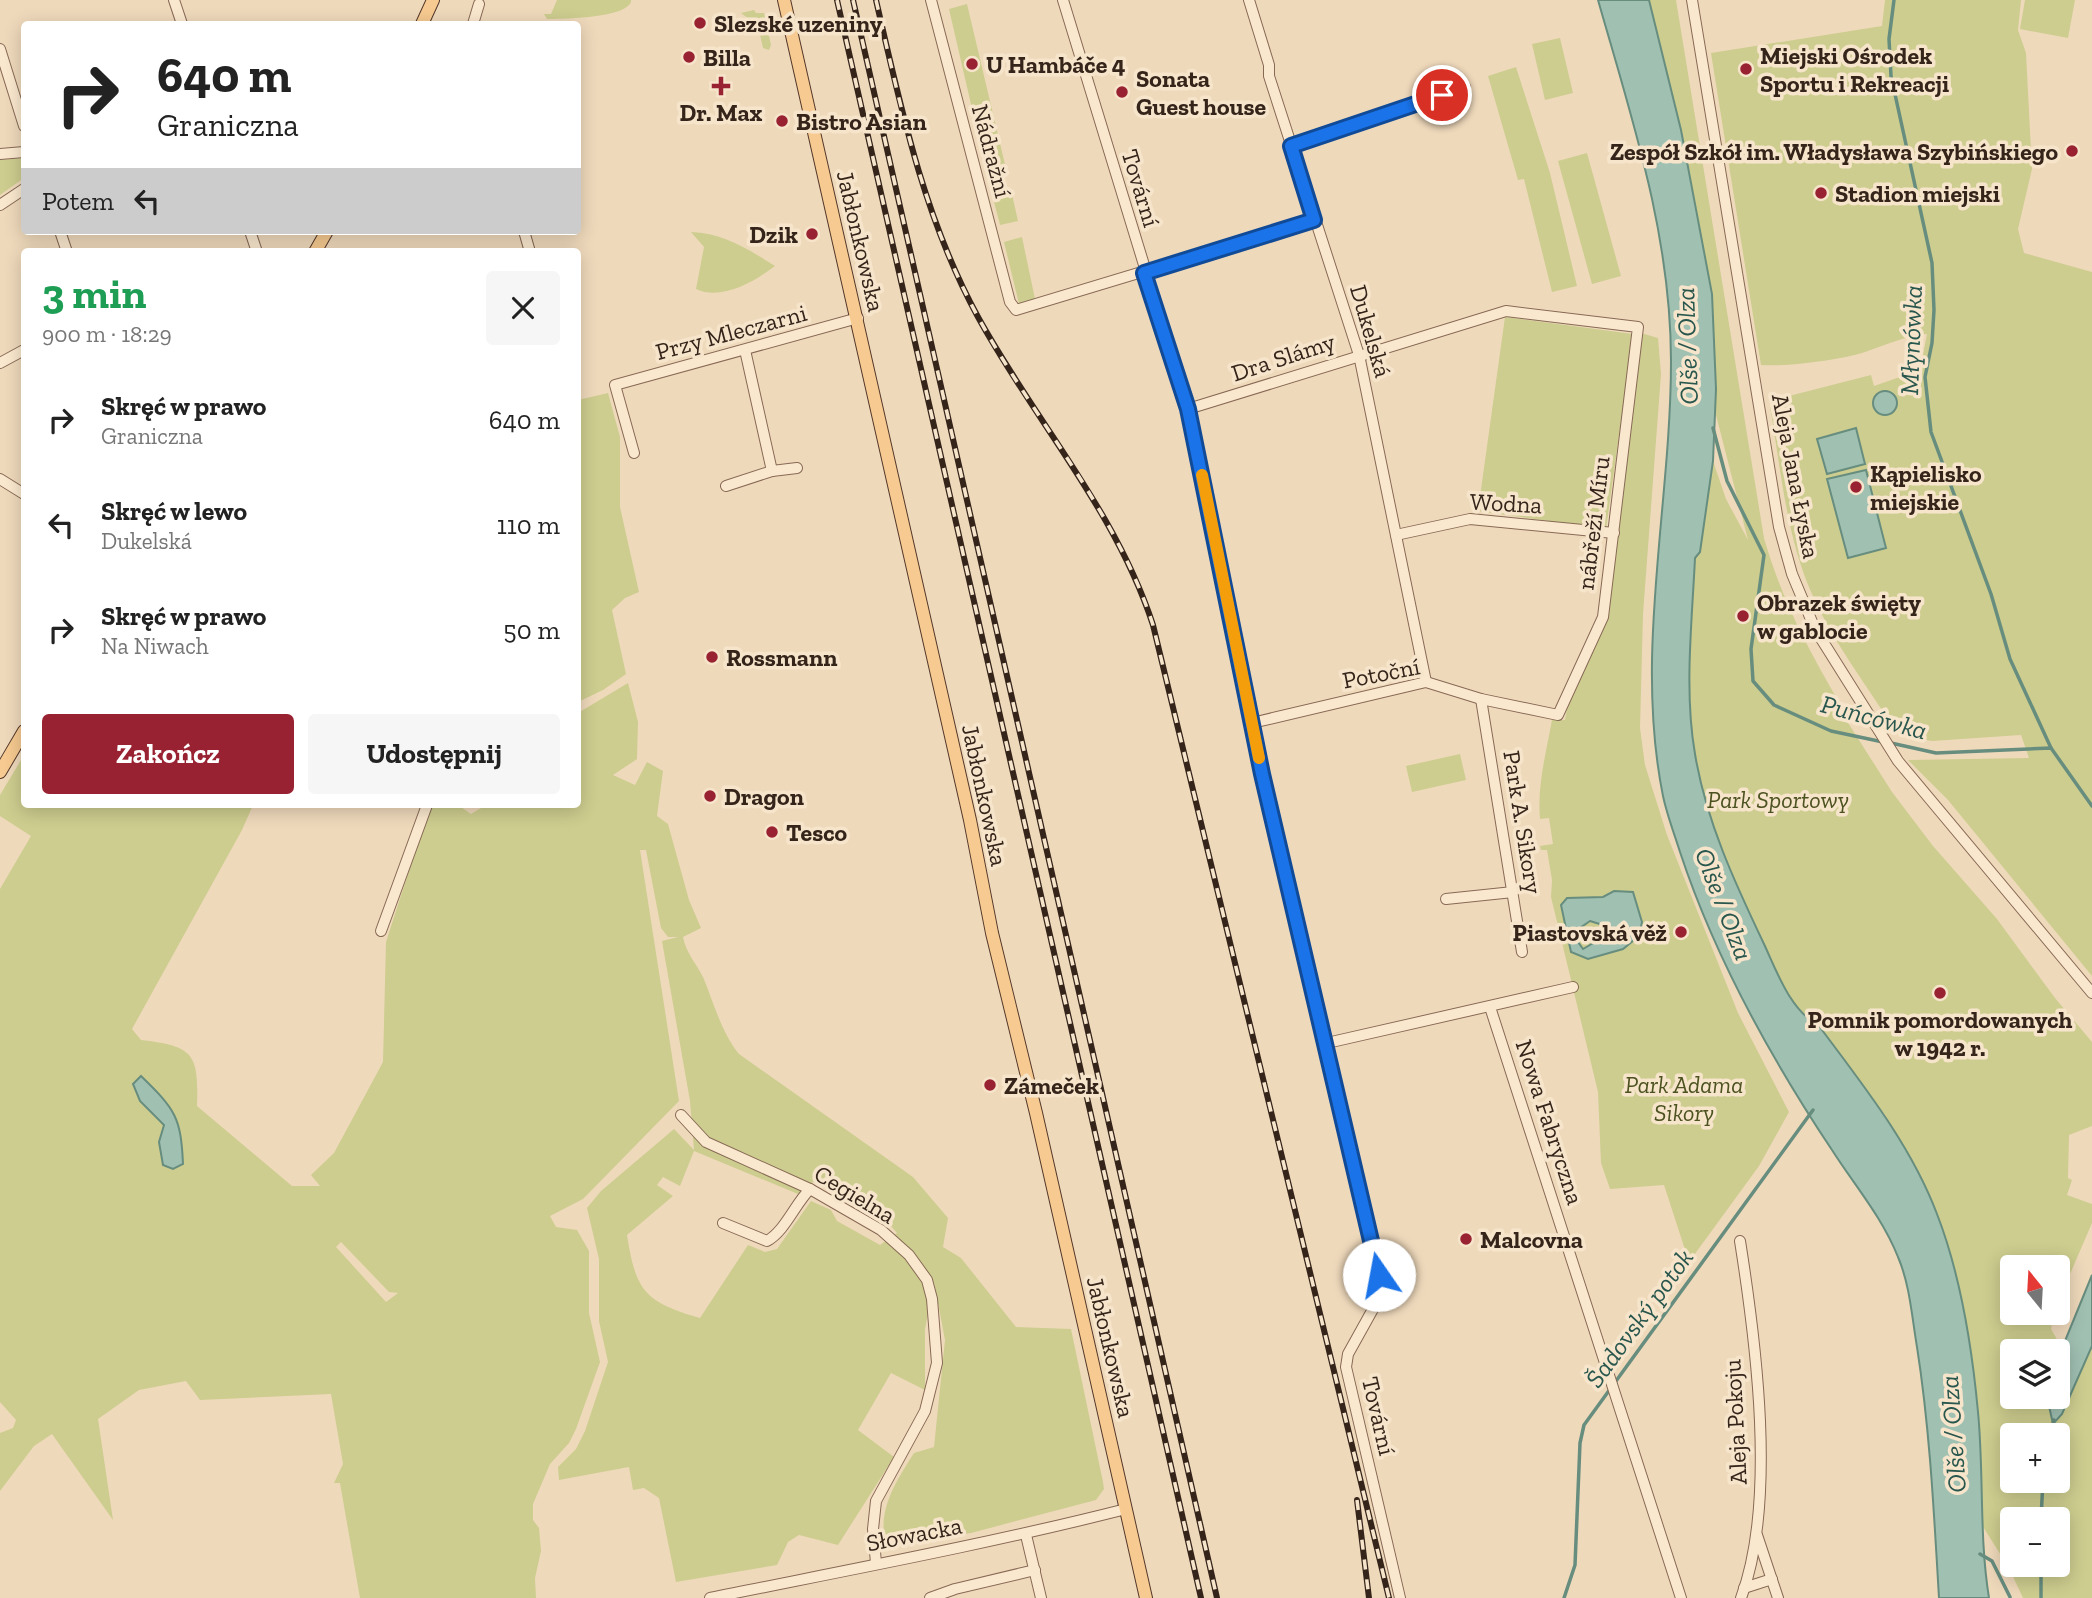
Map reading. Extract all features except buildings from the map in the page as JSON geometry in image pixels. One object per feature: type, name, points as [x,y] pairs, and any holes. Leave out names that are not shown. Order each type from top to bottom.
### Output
[{"type":"main road","points":[[423,21],[433,0]]},
{"type":"main road","name":"Jabłonkowska","points":[[784,0],[858,318],[992,933],[1146,1598]]},
{"type":"main road","points":[[0,772],[21,736]]},
{"type":"street","points":[[174,0],[181,21]]},
{"type":"street","name":"Nádražní","points":[[931,0],[1010,302],[1016,310],[1144,273]]},
{"type":"street","name":"Tovární","points":[[1063,0],[1144,273],[1188,409],[1252,723],[1379,1275],[1378,1300],[1348,1354],[1346,1367],[1400,1598]]},
{"type":"street","name":"Dukelská","points":[[1249,0],[1291,146],[1359,355],[1426,682]]},
{"type":"street","name":"Aleja Jana Łyska","points":[[1692,0],[1779,527],[1803,600],[1830,654],[1912,781],[2092,993]]},
{"type":"street","points":[[474,21],[479,4]]},
{"type":"street","points":[[0,49],[21,116]]},
{"type":"street","points":[[1291,146],[1465,87]]},
{"type":"street","points":[[0,154],[21,152]]},
{"type":"street","points":[[0,205],[21,191]]},
{"type":"street","points":[[1144,273],[1314,220]]},
{"type":"street","name":"Dra Slámy","points":[[1188,409],[1506,310],[1637,327]]},
{"type":"street","name":"Przy Mleczarni","points":[[634,453],[615,385],[858,318]]},
{"type":"street","name":"nábřeží Míru","points":[[1558,715],[1603,617],[1637,327]]},
{"type":"street","points":[[745,349],[772,471]]},
{"type":"street","points":[[0,363],[21,352]]},
{"type":"street","points":[[726,486],[772,471],[797,468]]},
{"type":"street","points":[[0,479],[21,492]]},
{"type":"street","name":"Wodna","points":[[1396,535],[1470,519],[1614,533]]},
{"type":"street","name":"Potoční","points":[[1252,723],[1426,682],[1481,699],[1558,715]]},
{"type":"street","name":"Park A. Sikory","points":[[1481,699],[1521,952]]},
{"type":"street","points":[[381,931],[426,808]]},
{"type":"street","points":[[1446,899],[1513,891]]},
{"type":"street","points":[[1327,1044],[1573,987]]},
{"type":"street","name":"Nowa Fabryczna","points":[[1490,1007],[1681,1598]]},
{"type":"street","name":"Cegielna","points":[[681,1115],[706,1142],[810,1189],[881,1230],[918,1267],[932,1299],[937,1363],[925,1412],[876,1501],[873,1529],[876,1563]]},
{"type":"street","points":[[723,1223],[767,1241],[775,1237],[797,1203],[810,1189]]},
{"type":"street","name":"Aleja Pokoju","points":[[1740,1241],[1761,1453],[1756,1532],[1778,1598]]},
{"type":"street","name":"Słowacka","points":[[710,1598],[1026,1535],[1126,1509]]},
{"type":"street","points":[[1743,1593],[1756,1532]]},
{"type":"street","points":[[1026,1535],[1041,1598]]},
{"type":"street","points":[[930,1598],[946,1591],[1035,1570]]},
{"type":"street","points":[[1743,1593],[1772,1579]]},
{"type":"green space","points":[[557,0],[631,2],[618,11],[606,14],[547,19],[544,14],[551,14]]},
{"type":"green space","name":"Park Sportowy","points":[[1649,0],[1676,0],[1764,538],[1787,601],[1837,699],[1835,701],[1839,707],[1842,706],[1845,718],[1892,792],[1933,846],[1997,919],[2055,998],[2092,1042],[2092,1126],[2069,1135],[2068,1178],[2072,1180],[2067,1195],[2092,1204],[2092,1223],[2070,1274],[2070,1255],[2000,1255],[2000,1325],[2052,1325],[2057,1339],[2000,1339],[2000,1409],[2051,1409],[2062,1414],[2064,1409],[2070,1409],[2070,1396],[2092,1346],[2092,1598],[2023,1598],[2013,1577],[2070,1577],[2070,1507],[2000,1507],[2000,1554],[1980,1522],[1979,1415],[1937,1213],[1885,1115],[1819,1026],[1799,1009],[1784,987],[1731,871],[1706,802],[1692,730],[1690,656],[1695,558],[1700,551],[1713,461],[1726,499],[1748,540],[1715,411],[1712,294],[1681,130]]},
{"type":"green space","points":[[1885,0],[2021,0],[2018,30],[2026,53],[2032,169],[2018,229],[2024,253],[2092,272],[2092,976],[1948,800],[1908,760],[2029,758],[2021,735],[1932,741],[1898,735],[1841,648],[1821,612],[1803,572],[1790,526],[1770,407],[1790,401],[1789,396],[1871,375],[1874,386],[1920,370],[1927,334],[1842,358],[1799,364],[1761,365],[1711,53],[1882,26]]},
{"type":"green space","points":[[2025,0],[2075,0],[2068,38],[2020,29]]},
{"type":"green space","points":[[967,4],[1007,173],[988,178],[949,9]]},
{"type":"green space","points":[[754,10],[756,13],[764,13],[771,45],[769,50],[763,48],[758,26],[741,13]]},
{"type":"green space","points":[[1560,38],[1573,93],[1545,100],[1532,44]]},
{"type":"green space","points":[[1516,67],[1550,173],[1577,286],[1552,292],[1524,179],[1518,180],[1488,76]]},
{"type":"green space","points":[[1587,153],[1621,276],[1592,284],[1558,161]]},
{"type":"green space","points":[[21,158],[21,180],[0,195],[0,160]]},
{"type":"green space","points":[[1011,190],[1018,221],[1000,225],[992,194]]},
{"type":"green space","points":[[691,232],[725,239],[775,266],[748,283],[727,291],[716,293],[696,289],[704,247]]},
{"type":"green space","points":[[1022,237],[1035,299],[1019,304],[1004,242]]},
{"type":"green space","points":[[1505,317],[1633,334],[1606,529],[1478,511]]},
{"type":"green space","name":"Park Adama Sikory","points":[[1641,333],[1658,338],[1661,374],[1643,614],[1640,728],[1645,765],[1667,835],[1738,1013],[1789,1112],[1759,1166],[1689,1262],[1664,1185],[1610,1189],[1601,1163],[1598,1092],[1551,897],[1552,880],[1547,850],[1541,850],[1540,846],[1553,844],[1549,818],[1540,819],[1539,807],[1552,720],[1565,720],[1568,702],[1607,620]]},
{"type":"green space","points":[[608,393],[620,437],[620,507],[639,592],[625,598],[612,610],[626,674],[581,701],[581,399]]},
{"type":"green space","points":[[628,683],[638,722],[637,759],[613,775],[635,785],[647,762],[663,771],[657,816],[668,824],[689,900],[701,928],[683,937],[684,943],[703,977],[733,1045],[739,1054],[913,1177],[948,1218],[943,1247],[961,1258],[1016,1327],[1071,1329],[1103,1482],[1104,1489],[1096,1500],[971,1533],[892,1546],[885,1541],[884,1517],[890,1495],[914,1453],[934,1447],[945,1340],[934,1282],[925,1329],[925,1390],[891,1373],[858,1430],[894,1457],[838,1545],[799,1535],[788,1542],[777,1565],[676,1582],[659,1498],[644,1488],[633,1490],[629,1467],[559,1480],[558,1467],[576,1449],[585,1431],[608,1362],[599,1321],[599,1259],[587,1208],[601,1191],[674,1129],[694,1150],[690,1101],[662,941],[678,937],[668,937],[661,928],[646,850],[640,850],[679,1101],[583,1199],[550,1216],[556,1227],[577,1230],[589,1251],[589,1313],[600,1362],[576,1429],[569,1443],[550,1464],[533,1504],[533,1520],[539,1528],[541,1551],[535,1578],[536,1598],[360,1598],[340,1483],[334,1483],[343,1464],[331,1394],[200,1400],[186,1381],[139,1390],[98,1419],[113,1520],[52,1434],[34,1446],[0,1491],[0,1433],[13,1428],[16,1420],[0,1402],[0,889],[31,836],[0,816],[0,795],[21,760],[21,808],[252,808],[132,1029],[141,1040],[172,1046],[190,1056],[197,1075],[197,1106],[292,1186],[320,1186],[311,1175],[334,1153],[383,1062],[386,942],[429,808],[462,808],[471,814],[481,808],[581,808],[581,711]],"holes":[[[694,1151],[798,1194],[813,1182],[883,1217],[897,1233],[880,1245],[837,1221],[831,1210],[811,1201],[777,1249],[765,1252],[748,1245],[700,1318],[667,1306],[646,1292],[634,1270],[627,1235],[673,1196],[657,1185],[663,1177],[680,1186]],[[341,1242],[389,1292],[398,1293],[386,1302],[336,1247]]]},
{"type":"green space","points":[[1460,754],[1466,780],[1412,792],[1406,766]]},
{"type":"water","name":"Olše / Olza","points":[[1598,0],[1649,0],[1681,130],[1712,294],[1716,389],[1713,461],[1700,552],[1695,558],[1690,656],[1690,706],[1700,779],[1723,851],[1779,978],[1792,1000],[1819,1026],[1885,1116],[1914,1164],[1937,1214],[1953,1262],[1969,1337],[1976,1387],[1984,1552],[1989,1598],[1939,1598],[1925,1409],[1910,1302],[1902,1268],[1884,1228],[1809,1115],[1746,1006],[1694,891],[1665,803],[1655,742],[1652,688],[1656,579],[1669,415],[1669,314],[1657,223],[1647,178]]},
{"type":"water","points":[[1885,391],[1896,398],[1897,403],[1890,414],[1885,415],[1874,408],[1873,403],[1880,392]]},
{"type":"water","points":[[1856,428],[1865,464],[1827,474],[1817,439]]},
{"type":"water","points":[[1866,470],[1886,548],[1848,558],[1827,479]]},
{"type":"water","points":[[1614,891],[1633,892],[1642,922],[1639,936],[1623,949],[1588,959],[1571,952],[1561,905],[1567,898],[1603,897]],"holes":[[[1590,921],[1606,926],[1607,935],[1583,949],[1576,939],[1580,928]]]},
{"type":"water","points":[[141,1076],[169,1106],[178,1124],[183,1164],[173,1169],[163,1165],[159,1142],[164,1125],[140,1101],[133,1084]]},
{"type":"water","points":[[2092,1275],[2092,1346],[2070,1396],[2070,1339],[2066,1339]]},
{"type":"water","points":[[2050,1409],[2064,1409],[2062,1414],[2053,1423]]},
{"type":"waterway","name":"Młynówka","points":[[1894,0],[1889,39],[1891,76],[1932,263],[1932,343],[1925,377],[1931,432],[1991,594],[2010,659],[2051,748]]},
{"type":"waterway","name":"Puńcówka","points":[[1713,428],[1727,481],[1764,555],[1751,649],[1753,681],[1774,705],[1831,731],[1883,742]]},
{"type":"waterway","name":"Puńcówka","points":[[1891,743],[1936,753],[2051,748],[2092,806]]},
{"type":"waterway","name":"Šadovský potok","points":[[1564,1598],[1575,1565],[1580,1443],[1584,1425],[1813,1110]]},
{"type":"waterway","points":[[2042,1493],[2042,1507]]},
{"type":"waterway","points":[[1980,1554],[1992,1561],[2010,1597]]},
{"type":"waterway","points":[[2041,1577],[2041,1598]]},
{"type":"railway","points":[[837,0],[1201,1598]]},
{"type":"railway","points":[[853,0],[1217,1598]]},
{"type":"railway","points":[[876,0],[916,162],[959,279],[1000,355],[1073,467],[1118,543],[1153,625],[1389,1598]]},
{"type":"railway","points":[[1357,1500],[1369,1598]]},
{"type":"slow traffic","points":[[1202,475],[1259,758]]},
{"type":"place","name":"Slezské uzeniny","points":[[700,23]]},
{"type":"place","name":"Billa","points":[[689,57]]},
{"type":"place","name":"U Hambáče 4","points":[[972,64]]},
{"type":"place","name":"Miejski Ośrodek Sportu i Rekreacji","points":[[1746,69]]},
{"type":"place","name":"Dr. Max","points":[[721,86]]},
{"type":"place","name":"Sonata Guest house","points":[[1122,92]]},
{"type":"place","name":"Bistro Asian","points":[[782,121]]},
{"type":"place","name":"Zespół Szkół im. Władysława Szybińskiego","points":[[2072,151]]},
{"type":"place","name":"Stadion miejski","points":[[1821,193]]},
{"type":"place","name":"Dzik","points":[[812,234]]},
{"type":"place","name":"Kąpielisko miejskie","points":[[1856,487]]},
{"type":"place","name":"Obrazek święty w gablocie","points":[[1743,616]]},
{"type":"place","name":"Rossmann","points":[[712,657]]},
{"type":"place","name":"Dragon","points":[[710,796]]},
{"type":"place","name":"Tesco","points":[[772,832]]},
{"type":"place","name":"Piastovská věž","points":[[1681,932]]},
{"type":"place","name":"Pomnik pomordowanych w 1942 r.","points":[[1940,993]]},
{"type":"place","name":"Zámeček","points":[[990,1085]]},
{"type":"place","name":"Malcovna","points":[[1466,1239]]},
{"type":"route","points":[[1379,1275],[1262,774],[1188,409],[1144,273],[1314,220],[1291,146],[1442,95]]}]
